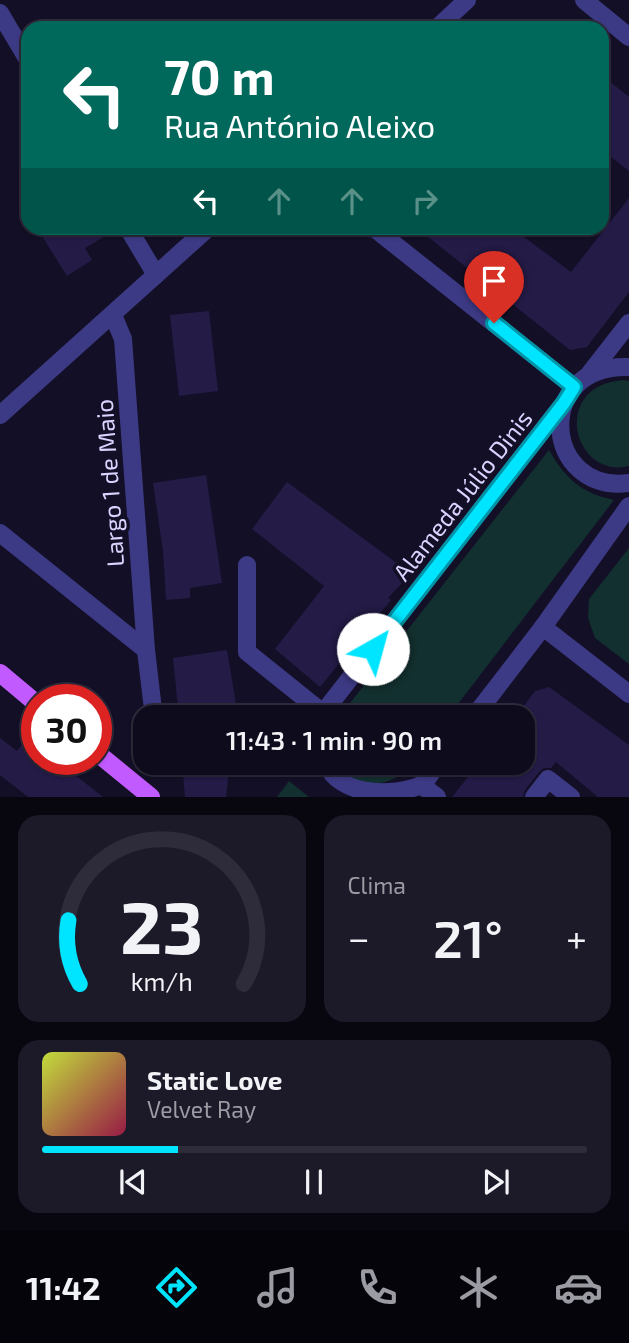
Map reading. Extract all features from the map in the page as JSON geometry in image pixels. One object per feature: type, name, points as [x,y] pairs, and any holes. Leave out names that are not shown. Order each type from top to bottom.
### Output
[{"type":"main road","points":[[0,673],[21,691]]},
{"type":"main road","points":[[0,679],[16,687]]},
{"type":"main road","points":[[112,765],[151,797]]},
{"type":"street","points":[[444,21],[467,0]]},
{"type":"street","points":[[584,0],[629,37]]},
{"type":"street","points":[[0,13],[21,48]]},
{"type":"street","points":[[132,235],[156,275]]},
{"type":"street","points":[[0,415],[200,235]]},
{"type":"street","points":[[383,235],[574,387]]},
{"type":"street","name":"Largo 1 de Maio","points":[[113,315],[123,339],[152,705]]},
{"type":"street","name":"Alameda Júlio Dinis","points":[[331,705],[574,387],[590,374],[629,323]]},
{"type":"street","name":"Alameda Júlio Dinis","points":[[590,374],[608,367],[629,367]]},
{"type":"street","name":"Alameda Júlio Dinis","points":[[564,403],[560,422],[562,440],[569,457],[582,471],[598,481],[616,485],[629,483]]},
{"type":"street","points":[[483,705],[543,628],[629,506]]},
{"type":"street","name":"Largo 1 de Maio","points":[[0,533],[146,650]]},
{"type":"street","points":[[247,565],[247,652],[311,705]]},
{"type":"street","points":[[543,628],[629,694]]},
{"type":"street","points":[[336,775],[344,785],[365,795],[393,796],[421,785],[429,775]]},
{"type":"street","points":[[534,797],[548,779],[571,797]]},
{"type":"street","points":[[421,785],[437,797]]},
{"type":"green space","points":[[629,381],[629,466],[610,467],[594,459],[583,446],[577,430],[578,413],[585,398],[600,386]]},
{"type":"green space","points":[[549,450],[561,469],[575,483],[592,493],[614,500],[457,705],[348,705]]},
{"type":"green space","points":[[629,548],[629,664],[595,638],[588,618],[589,599]]},
{"type":"green space","points":[[349,775],[399,775],[375,784],[355,780]]},
{"type":"green space","points":[[289,781],[309,797],[277,797]]},
{"type":"building","points":[[609,81],[629,97],[629,171],[609,155]]},
{"type":"building","points":[[629,198],[629,292],[587,347],[570,350],[426,235],[521,235],[571,272],[600,235],[609,235],[609,224]]},
{"type":"building","points":[[41,235],[107,235],[85,248],[92,260],[67,276]]},
{"type":"building","points":[[209,311],[218,391],[179,396],[170,315]]},
{"type":"building","points":[[206,475],[222,583],[190,588],[190,598],[166,600],[163,551],[153,483]]},
{"type":"building","points":[[287,482],[402,567],[404,581],[320,687],[275,649],[324,586],[252,529]]},
{"type":"building","points":[[227,650],[236,705],[178,705],[173,658]]},
{"type":"building","points":[[549,687],[629,745],[629,797],[598,797],[556,762],[551,768],[544,768],[539,772],[523,797],[452,797],[469,775],[535,775],[535,705],[524,705],[535,691]]},
{"type":"building","points":[[0,738],[17,751],[21,746],[21,775],[75,775],[103,797],[28,797],[0,775]]},
{"type":"building","points":[[183,775],[229,775],[226,797],[185,797]]},
{"type":"route","points":[[373,649],[574,387],[494,323]]}]
